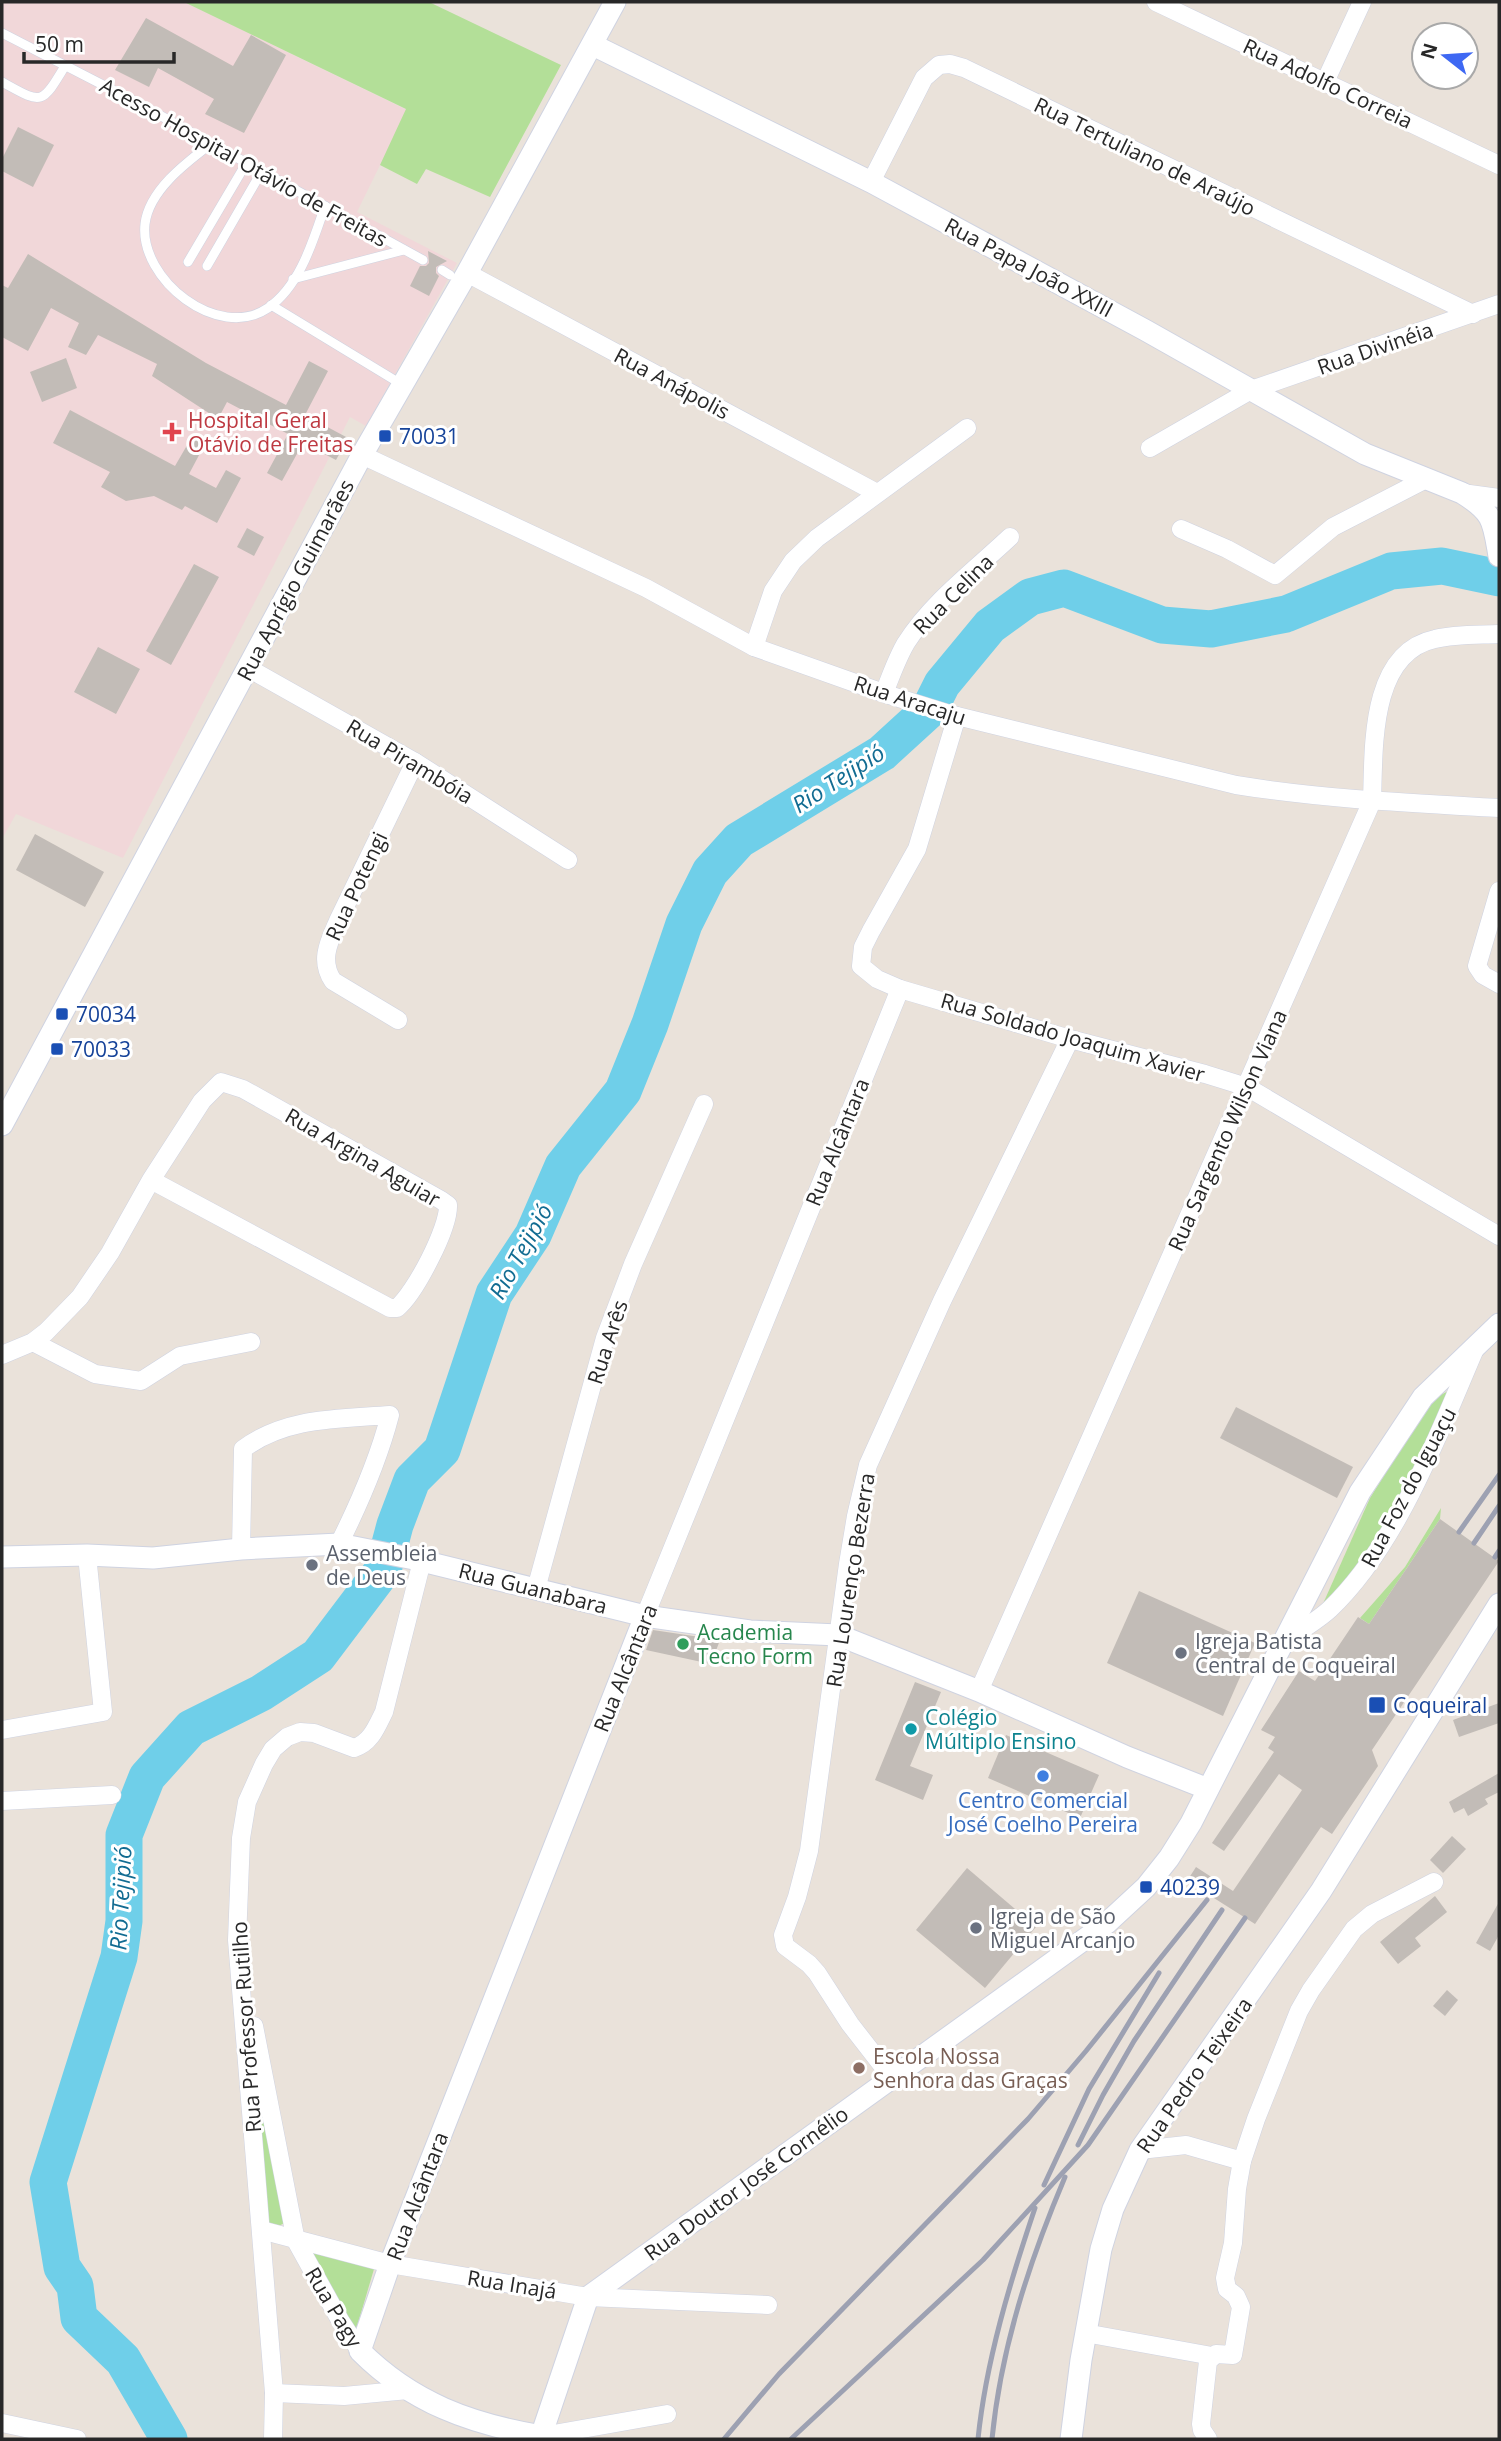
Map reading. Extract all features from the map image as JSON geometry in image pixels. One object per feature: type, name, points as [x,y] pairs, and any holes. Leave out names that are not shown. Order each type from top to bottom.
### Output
[{"type":"street","name":"Rua Aprígio Guimarães","points":[[2,1125],[402,384],[455,275],[593,46],[615,2]]},
{"type":"street","name":"Rua Adolfo Correia","points":[[1156,2],[1499,165]]},
{"type":"street","points":[[1325,82],[1362,2]]},
{"type":"street","name":"Rua Papa João XXIII","points":[[593,46],[872,182],[1145,330],[1365,454],[1462,493],[1477,502],[1493,520],[1499,556]]},
{"type":"street","name":"Rua Tertuliano de Araújo","points":[[872,182],[924,78],[939,65],[950,64],[964,68],[1474,314]]},
{"type":"street","name":"Rua Anápolis","points":[[455,275],[877,494]]},
{"type":"street","name":"Rua Divinéia","points":[[1150,448],[1251,390],[1499,304]]},
{"type":"street","points":[[754,647],[773,591],[793,561],[817,538],[967,428]]},
{"type":"street","name":"Rua Aracaju","points":[[362,454],[646,588],[754,647],[887,694],[955,715],[1236,785],[1372,801],[1499,808]]},
{"type":"street","points":[[1181,528],[1275,575],[1333,527],[1426,479]]},
{"type":"street","name":"Rua Papa João XXIII","points":[[1462,493],[1499,498]]},
{"type":"street","name":"Rua Celina","points":[[887,694],[906,643],[919,625],[1010,537]]},
{"type":"street","name":"Rua Sargento Wilson Viana","points":[[979,1691],[1372,801],[1375,739],[1383,690],[1395,663],[1412,647],[1434,639],[1499,634]]},
{"type":"street","name":"Rua Pirambóia","points":[[248,668],[415,762],[568,860]]},
{"type":"street","name":"Rua Soldado Joaquim Xavier","points":[[955,715],[917,849],[871,931],[861,956],[862,966],[868,973],[900,989],[1247,1087],[1499,1236]]},
{"type":"street","name":"Rua Potengi","points":[[398,1020],[333,981],[327,972],[325,961],[328,945],[338,922],[415,762]]},
{"type":"street","points":[[1499,891],[1477,966],[1483,975],[1499,985]]},
{"type":"street","name":"Rua Alcântara","points":[[360,2351],[390,2264],[645,1616],[900,989]]},
{"type":"street","name":"Rua Lourenço Bezerra","points":[[892,2078],[850,2024],[817,1972],[785,1946],[782,1940],[809,1851],[856,1516],[868,1465],[937,1313],[1070,1039]]},
{"type":"street","name":"Rua Argina Aguiar","points":[[2,1355],[33,1342],[80,1297],[110,1253],[151,1180],[202,1101],[221,1082],[243,1089],[441,1200],[448,1205],[448,1212],[440,1236],[407,1300],[397,1308],[390,1308],[151,1180]]},
{"type":"street","name":"Rua Arês","points":[[536,1589],[605,1338],[633,1264],[704,1104]]},
{"type":"street","name":"Rua Doutor José Cornélio","points":[[588,2297],[1107,1923],[1146,1887],[1170,1858],[1191,1823],[1355,1503],[1395,1437],[1423,1397],[1499,1324]]},
{"type":"street","points":[[33,1342],[95,1374],[141,1381],[180,1356],[251,1342]]},
{"type":"street","name":"Rua Foz do Iguaçu","points":[[1286,1640],[1329,1610],[1376,1557],[1427,1460],[1476,1345]]},
{"type":"street","points":[[2,1557],[88,1555],[153,1558],[241,1549],[344,1545],[381,1448],[390,1415],[308,1421],[260,1437],[243,1450],[241,1549]]},
{"type":"street","name":"Rua Guanabara","points":[[344,1545],[418,1560],[645,1616],[751,1631],[838,1635],[979,1691],[1208,1789]]},
{"type":"street","points":[[2,1730],[103,1712],[88,1555]]},
{"type":"street","name":"Rua Professor Rutilho","points":[[273,2439],[274,2393],[237,1940],[241,1838],[247,1802],[264,1764],[273,1749],[287,1737],[300,1732],[314,1733],[354,1748],[367,1741],[374,1731],[384,1712],[391,1688],[418,1560]]},
{"type":"street","name":"Rua Pedro Teixeira","points":[[1071,2439],[1085,2333],[1101,2249],[1125,2178],[1140,2150],[1354,1839],[1499,1604]]},
{"type":"street","points":[[2,1801],[112,1795]]},
{"type":"street","points":[[1085,2333],[1212,2356],[1233,2355],[1240,2323],[1240,2300],[1227,2289],[1225,2278],[1233,2243],[1242,2161],[1299,2011],[1354,1929],[1372,1914],[1434,1882]]},
{"type":"street","name":"Rua Pagy","points":[[237,1940],[296,2241],[360,2351],[383,2373],[408,2390],[448,2410],[484,2424],[541,2437],[667,2414]]},
{"type":"street","points":[[1140,2150],[1186,2146],[1242,2161]]},
{"type":"street","name":"Rua Inajá","points":[[261,2230],[390,2264],[588,2297],[768,2305]]},
{"type":"street","points":[[541,2437],[588,2297]]},
{"type":"street","points":[[1208,2439],[1202,2430],[1202,2413],[1208,2361],[1212,2356]]},
{"type":"street","points":[[274,2393],[344,2396],[408,2390]]},
{"type":"street","points":[[2,2423],[77,2439]]},
{"type":"lane","name":"Acesso Hospital Otávio de Freitas","points":[[2,33],[212,143],[423,260]]},
{"type":"lane","points":[[2,82],[32,98],[40,98],[48,93],[65,66]]},
{"type":"lane","points":[[212,143],[180,168],[156,195],[145,223],[147,245],[166,279],[187,301],[208,314],[250,317],[271,305],[285,292],[293,279],[311,246],[325,206]]},
{"type":"lane","points":[[188,262],[247,162]]},
{"type":"lane","points":[[208,266],[262,171]]},
{"type":"lane","points":[[293,279],[404,250]]},
{"type":"lane","points":[[271,305],[402,384]]},
{"type":"shaded area","name":"Hospital Geral Otávio de Freitas","points":[[2,2],[184,2],[407,110],[357,212],[457,263],[366,426],[350,417],[123,858],[16,814],[2,839]]},
{"type":"green space","points":[[184,2],[429,2],[561,65],[490,197],[426,169],[417,184],[380,165],[406,109]]},
{"type":"green space","points":[[1450,1390],[1417,1470],[1372,1555],[1322,1606],[1370,1498],[1425,1409],[1437,1397]]},
{"type":"green space","points":[[1441,1508],[1440,1519],[1369,1624],[1360,1618],[1405,1567]]},
{"type":"green space","points":[[254,2069],[286,2222],[277,2227],[267,2223]]},
{"type":"green space","points":[[312,2251],[374,2269],[356,2330],[309,2257]]},
{"type":"building","points":[[146,18],[233,66],[251,35],[286,55],[244,133],[205,114],[214,99],[158,68],[149,87],[115,70]]},
{"type":"building","points":[[18,127],[54,145],[33,187],[2,171],[2,159]]},
{"type":"building","points":[[428,251],[447,261],[436,267],[439,276],[429,296],[410,286],[420,266],[429,263]]},
{"type":"building","points":[[28,254],[206,363],[286,405],[309,361],[328,371],[305,415],[348,438],[336,460],[303,443],[282,481],[267,473],[288,434],[227,402],[218,419],[152,376],[157,364],[98,335],[86,355],[68,347],[79,323],[51,308],[28,351],[2,337],[2,285],[8,288]]},
{"type":"building","points":[[66,358],[77,388],[42,402],[30,372]]},
{"type":"building","points":[[70,410],[175,466],[193,435],[206,442],[189,474],[216,488],[226,470],[241,478],[217,523],[185,506],[182,510],[154,496],[126,501],[101,487],[110,472],[53,443]]},
{"type":"building","points":[[247,528],[264,537],[254,556],[237,547]]},
{"type":"building","points":[[194,564],[219,577],[171,665],[146,651]]},
{"type":"building","points":[[98,647],[140,669],[116,714],[74,692]]},
{"type":"building","points":[[35,834],[104,872],[85,907],[16,870]]},
{"type":"building","points":[[1236,1407],[1353,1467],[1337,1498],[1220,1438]]},
{"type":"building","name":"Coqueiral","points":[[1440,1519],[1499,1561],[1372,1750],[1378,1766],[1332,1834],[1321,1827],[1255,1924],[1187,1881],[1196,1867],[1233,1891],[1302,1790],[1279,1774],[1224,1851],[1212,1843],[1274,1752],[1268,1748],[1275,1737],[1261,1730],[1299,1671],[1315,1681],[1358,1617],[1369,1624]]},
{"type":"building","name":"Igreja Batista Central de Coqueiral","points":[[1139,1591],[1255,1643],[1223,1716],[1107,1663]]},
{"type":"building","name":"Academia Tecno Form","points":[[653,1630],[720,1640],[711,1664],[646,1650]]},
{"type":"building","name":"Colégio Múltiplo Ensino","points":[[915,1682],[941,1692],[910,1766],[933,1775],[923,1800],[875,1780]]},
{"type":"building","points":[[1499,1703],[1499,1723],[1459,1737],[1453,1720]]},
{"type":"building","name":"Centro Comercial José Coelho Pereira","points":[[1006,1735],[1099,1775],[1080,1818],[988,1778]]},
{"type":"building","points":[[1499,1773],[1499,1792],[1485,1799],[1488,1804],[1468,1816],[1464,1808],[1454,1813],[1449,1802]]},
{"type":"building","points":[[1452,1836],[1466,1849],[1443,1873],[1430,1860]]},
{"type":"building","name":"Igreja de São Miguel Arcanjo","points":[[967,1868],[1036,1927],[985,1988],[916,1930]]},
{"type":"building","points":[[1435,1896],[1447,1912],[1415,1938],[1421,1946],[1398,1964],[1380,1942]]},
{"type":"building","points":[[1499,1902],[1499,1935],[1490,1951],[1476,1943]]},
{"type":"building","points":[[1447,1990],[1458,2000],[1445,2016],[1433,2006]]},
{"type":"waterway","name":"Rio Tejipió","points":[[169,2439],[123,2360],[79,2318],[75,2286],[62,2267],[48,2182],[119,1957],[124,1921],[124,1835],[147,1777],[191,1728],[261,1693],[318,1656],[383,1570],[395,1525],[412,1480],[442,1450],[494,1294],[533,1235],[563,1166],[623,1091],[650,1024],[684,924],[710,872],[739,840],[882,753],[929,710],[942,684],[990,626],[1030,597],[1064,588],[1162,625],[1211,629],[1286,614],[1391,571],[1442,566],[1499,578]]},
{"type":"railway","points":[[1459,1532],[1499,1475]]},
{"type":"railway","points":[[1474,1543],[1499,1506]]},
{"type":"railway","points":[[1495,1557],[1499,1551]]},
{"type":"railway","points":[[724,2439],[779,2374],[1028,2119],[1207,1900]]},
{"type":"railway","points":[[1078,2145],[1134,2041],[1222,1910]]},
{"type":"railway","points":[[791,2439],[983,2260],[1088,2145],[1245,1918]]},
{"type":"railway","points":[[1044,2185],[1089,2089],[1159,1973]]},
{"type":"railway","points":[[992,2439],[1002,2372],[1018,2306],[1065,2177]]},
{"type":"railway","points":[[978,2439],[1000,2322],[1035,2208]]},
{"type":"place","name":"Hospital Geral Otávio de Freitas","points":[[172,432]]},
{"type":"place","name":"70031","points":[[385,436]]},
{"type":"place","name":"70034","points":[[62,1014]]},
{"type":"place","name":"70033","points":[[57,1049]]},
{"type":"place","name":"Assembleia de Deus","points":[[312,1565]]},
{"type":"place","name":"Academia Tecno Form","points":[[683,1644]]},
{"type":"place","name":"Igreja Batista Central de Coqueiral","points":[[1181,1653]]},
{"type":"place","name":"Coqueiral","points":[[1377,1705]]},
{"type":"place","name":"Colégio Múltiplo Ensino","points":[[911,1729]]},
{"type":"place","name":"Centro Comercial José Coelho Pereira","points":[[1043,1776]]},
{"type":"place","name":"40239","points":[[1146,1887]]},
{"type":"place","name":"Igreja de São Miguel Arcanjo","points":[[976,1928]]},
{"type":"place","name":"Escola Nossa Senhora das Graças","points":[[859,2068]]}]
